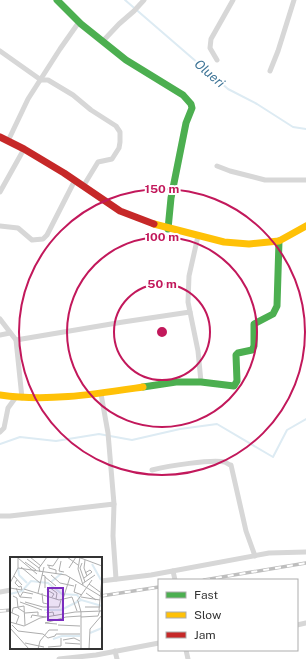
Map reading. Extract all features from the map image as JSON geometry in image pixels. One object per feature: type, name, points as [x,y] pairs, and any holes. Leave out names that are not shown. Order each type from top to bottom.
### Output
[{"type":"street","points":[[56,0],[79,22],[126,60],[183,95],[191,104],[192,108],[186,123],[171,198],[168,229]]},
{"type":"street","points":[[103,41],[144,0]]},
{"type":"street","points":[[217,60],[210,48],[211,39],[233,0]]},
{"type":"street","points":[[270,72],[294,0]]},
{"type":"street","points":[[8,141],[28,99],[79,22]]},
{"type":"street","points":[[0,51],[41,80],[48,80],[73,95],[91,110],[116,126],[120,132],[119,148],[112,159],[98,162],[84,185]]},
{"type":"street","points":[[0,137],[24,149],[84,185],[120,211],[168,229],[224,242],[249,244],[279,241],[306,226]]},
{"type":"street","points":[[0,192],[24,149]]},
{"type":"street","points":[[217,166],[265,180],[306,180]]},
{"type":"street","points":[[0,226],[18,228],[32,240],[43,239],[47,235],[75,180]]},
{"type":"street","points":[[198,236],[189,276],[188,302],[198,350],[201,382]]},
{"type":"street","points":[[0,396],[83,396],[176,382],[201,382],[229,386],[236,384],[236,355],[238,353],[252,350],[254,346],[254,324],[257,321],[267,319],[275,312],[277,306],[279,241]]},
{"type":"street","points":[[16,340],[190,312]]},
{"type":"street","points":[[0,319],[16,340],[19,397],[8,408],[4,428],[0,432]]},
{"type":"street","points":[[0,335],[10,332]]},
{"type":"street","points":[[101,394],[109,441],[114,504],[113,536],[116,579]]},
{"type":"street","points":[[152,470],[209,462],[226,462],[231,465],[246,531],[255,556]]},
{"type":"street","points":[[0,516],[114,504]]},
{"type":"street","points":[[102,581],[173,571],[269,553],[306,552]]},
{"type":"street","points":[[173,571],[175,579]]},
{"type":"street","points":[[0,592],[10,590]]},
{"type":"street","points":[[59,659],[158,644]]},
{"type":"street","points":[[115,651],[117,659]]},
{"type":"waterway","name":"Olueri","points":[[125,0],[228,89],[257,104],[293,127],[306,129]]},
{"type":"waterway","points":[[0,444],[20,437],[56,441],[99,434],[132,440],[180,429],[217,424],[273,457],[287,430],[306,419]]},
{"type":"railway","points":[[210,579],[306,563]]},
{"type":"railway","points":[[102,596],[158,587]]},
{"type":"railway","points":[[0,611],[10,610]]},
{"type":"traffic: fast","points":[[57,0],[81,24],[126,60],[183,95],[191,104],[192,108],[186,123],[171,198],[168,229]]},
{"type":"traffic: fast","points":[[143,387],[176,382],[201,382],[234,386],[237,381],[236,355],[238,353],[252,350],[254,346],[254,324],[273,314],[277,306],[279,241]]},
{"type":"traffic: slow","points":[[154,224],[224,242],[249,244],[279,241],[306,226]]},
{"type":"traffic: slow","points":[[0,395],[36,398],[72,396],[143,387]]},
{"type":"traffic: jam","points":[[0,137],[24,149],[64,173],[120,211],[154,224]]}]
